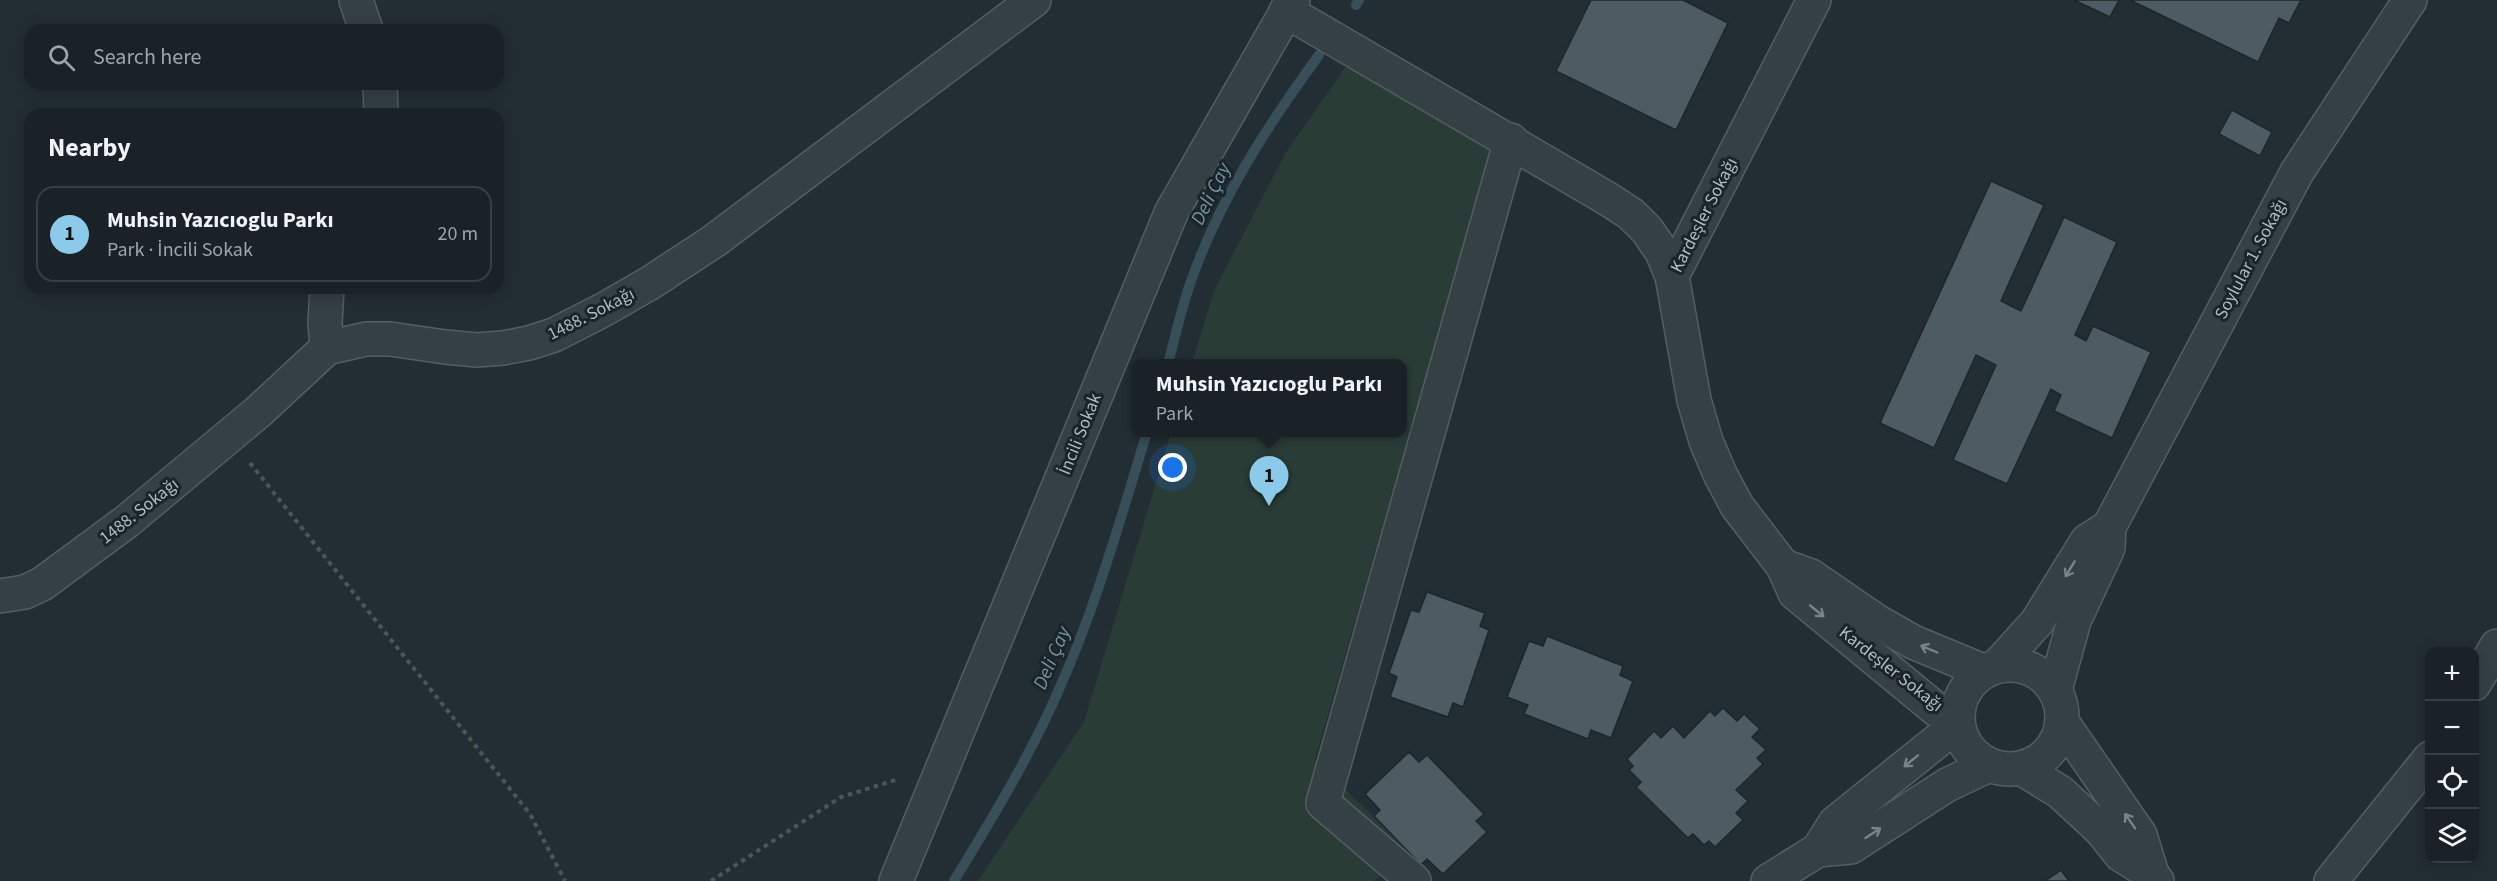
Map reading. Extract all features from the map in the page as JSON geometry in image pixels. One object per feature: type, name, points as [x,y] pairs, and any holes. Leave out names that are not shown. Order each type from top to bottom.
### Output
[{"type":"street","points":[[356,0],[364,24]]},
{"type":"street","name":"1488. Sokağı","points":[[0,596],[25,592],[42,584],[126,522],[229,437],[327,348],[356,340],[390,339],[477,350],[529,344],[554,335],[650,283],[714,241],[1034,0]]},
{"type":"street","name":"Kardeşler Sokağı","points":[[1814,0],[1672,276],[1694,400],[1706,441],[1720,474],[1737,506],[1783,566],[1795,593],[1937,710],[1957,720]]},
{"type":"street","name":"Soylular 1. Sokağı","points":[[2055,690],[2074,621],[2108,548],[2109,527],[2297,172],[2410,0]]},
{"type":"street","points":[[1290,3],[1631,214],[1647,230],[1662,252],[1672,276]]},
{"type":"street","name":"İncili Sokak","points":[[896,881],[1171,213],[1290,3]]},
{"type":"street","points":[[380,90],[381,108]]},
{"type":"street","points":[[1414,881],[1323,803],[1511,140]]},
{"type":"street","points":[[327,294],[325,322],[327,348]]},
{"type":"street","name":"Soylular 1. Sokağı","points":[[1991,668],[2037,622],[2087,541],[2109,527]]},
{"type":"street","name":"Kardeşler Sokağı","points":[[1783,566],[1811,576],[1878,622],[1913,642],[1991,668]]},
{"type":"street","points":[[2479,677],[2497,646]]},
{"type":"street","points":[[2015,664],[2031,668],[2055,690],[2061,705],[2062,722],[2058,738],[2037,762],[2021,768],[2005,769],[1989,765],[1975,756],[1965,743],[1957,720],[1962,695],[1970,682],[1991,668],[2015,664]]},
{"type":"street","points":[[1768,881],[1818,850],[1835,823],[1957,720]]},
{"type":"street","points":[[2062,722],[2140,835],[2155,878]]},
{"type":"street","points":[[2331,881],[2425,764]]},
{"type":"street","points":[[1818,850],[1851,847],[1947,785],[1989,765]]},
{"type":"street","points":[[2021,768],[2060,792],[2095,824],[2121,855],[2155,878]]},
{"type":"path","points":[[229,437],[530,814],[565,881]]},
{"type":"path","points":[[711,881],[842,797],[944,765]]},
{"type":"green space","points":[[1356,52],[1494,141],[1315,760],[1411,853],[1373,881],[978,881],[1084,722],[1170,437],[1407,437],[1407,359],[1193,359],[1214,291],[1285,154]]},
{"type":"building","points":[[1591,0],[1683,0],[1728,23],[1676,130],[1556,71]]},
{"type":"building","points":[[2074,0],[2119,0],[2110,17]]},
{"type":"building","points":[[2130,0],[2301,0],[2289,23],[2279,18],[2258,62]]},
{"type":"building","points":[[2232,110],[2272,132],[2260,156],[2219,134]]},
{"type":"building","points":[[1991,181],[2044,205],[2001,301],[2021,311],[2064,217],[2117,242],[2075,335],[2086,341],[2093,326],[2151,352],[2112,438],[2054,411],[2061,395],[2051,389],[2007,484],[1953,460],[1996,365],[1976,355],[1934,448],[1880,423]]},
{"type":"building","points":[[1427,592],[1485,613],[1480,626],[1489,630],[1463,707],[1453,703],[1448,717],[1390,697],[1397,677],[1389,673],[1411,610],[1419,612]]},
{"type":"building","points":[[1547,636],[1623,666],[1620,675],[1633,681],[1611,738],[1591,730],[1588,739],[1524,714],[1528,705],[1507,697],[1529,641],[1543,646]]},
{"type":"building","points":[[1723,708],[1737,721],[1744,714],[1760,729],[1752,737],[1766,750],[1757,758],[1763,764],[1736,790],[1748,801],[1736,813],[1743,820],[1715,847],[1709,841],[1704,845],[1693,834],[1688,838],[1636,787],[1641,782],[1629,770],[1633,766],[1627,759],[1654,731],[1661,738],[1673,726],[1684,738],[1710,711],[1715,716]]},
{"type":"building","points":[[1409,752],[1419,762],[1427,755],[1484,814],[1476,821],[1487,832],[1443,874],[1427,859],[1421,865],[1374,816],[1380,810],[1365,794]]},
{"type":"building","points":[[2061,870],[2069,881],[2045,881]]},
{"type":"waterway","name":"Deli Çay","points":[[1356,5],[1359,0]]},
{"type":"waterway","name":"Deli Çay","points":[[1169,359],[1190,284],[1215,223],[1263,137],[1319,55]]},
{"type":"waterway","name":"Deli Çay","points":[[954,881],[1021,766],[1071,662],[1106,565],[1145,437]]},
{"type":"place","name":"Muhsin Yazıcıoglu Parkı","points":[[1269,506]]}]
